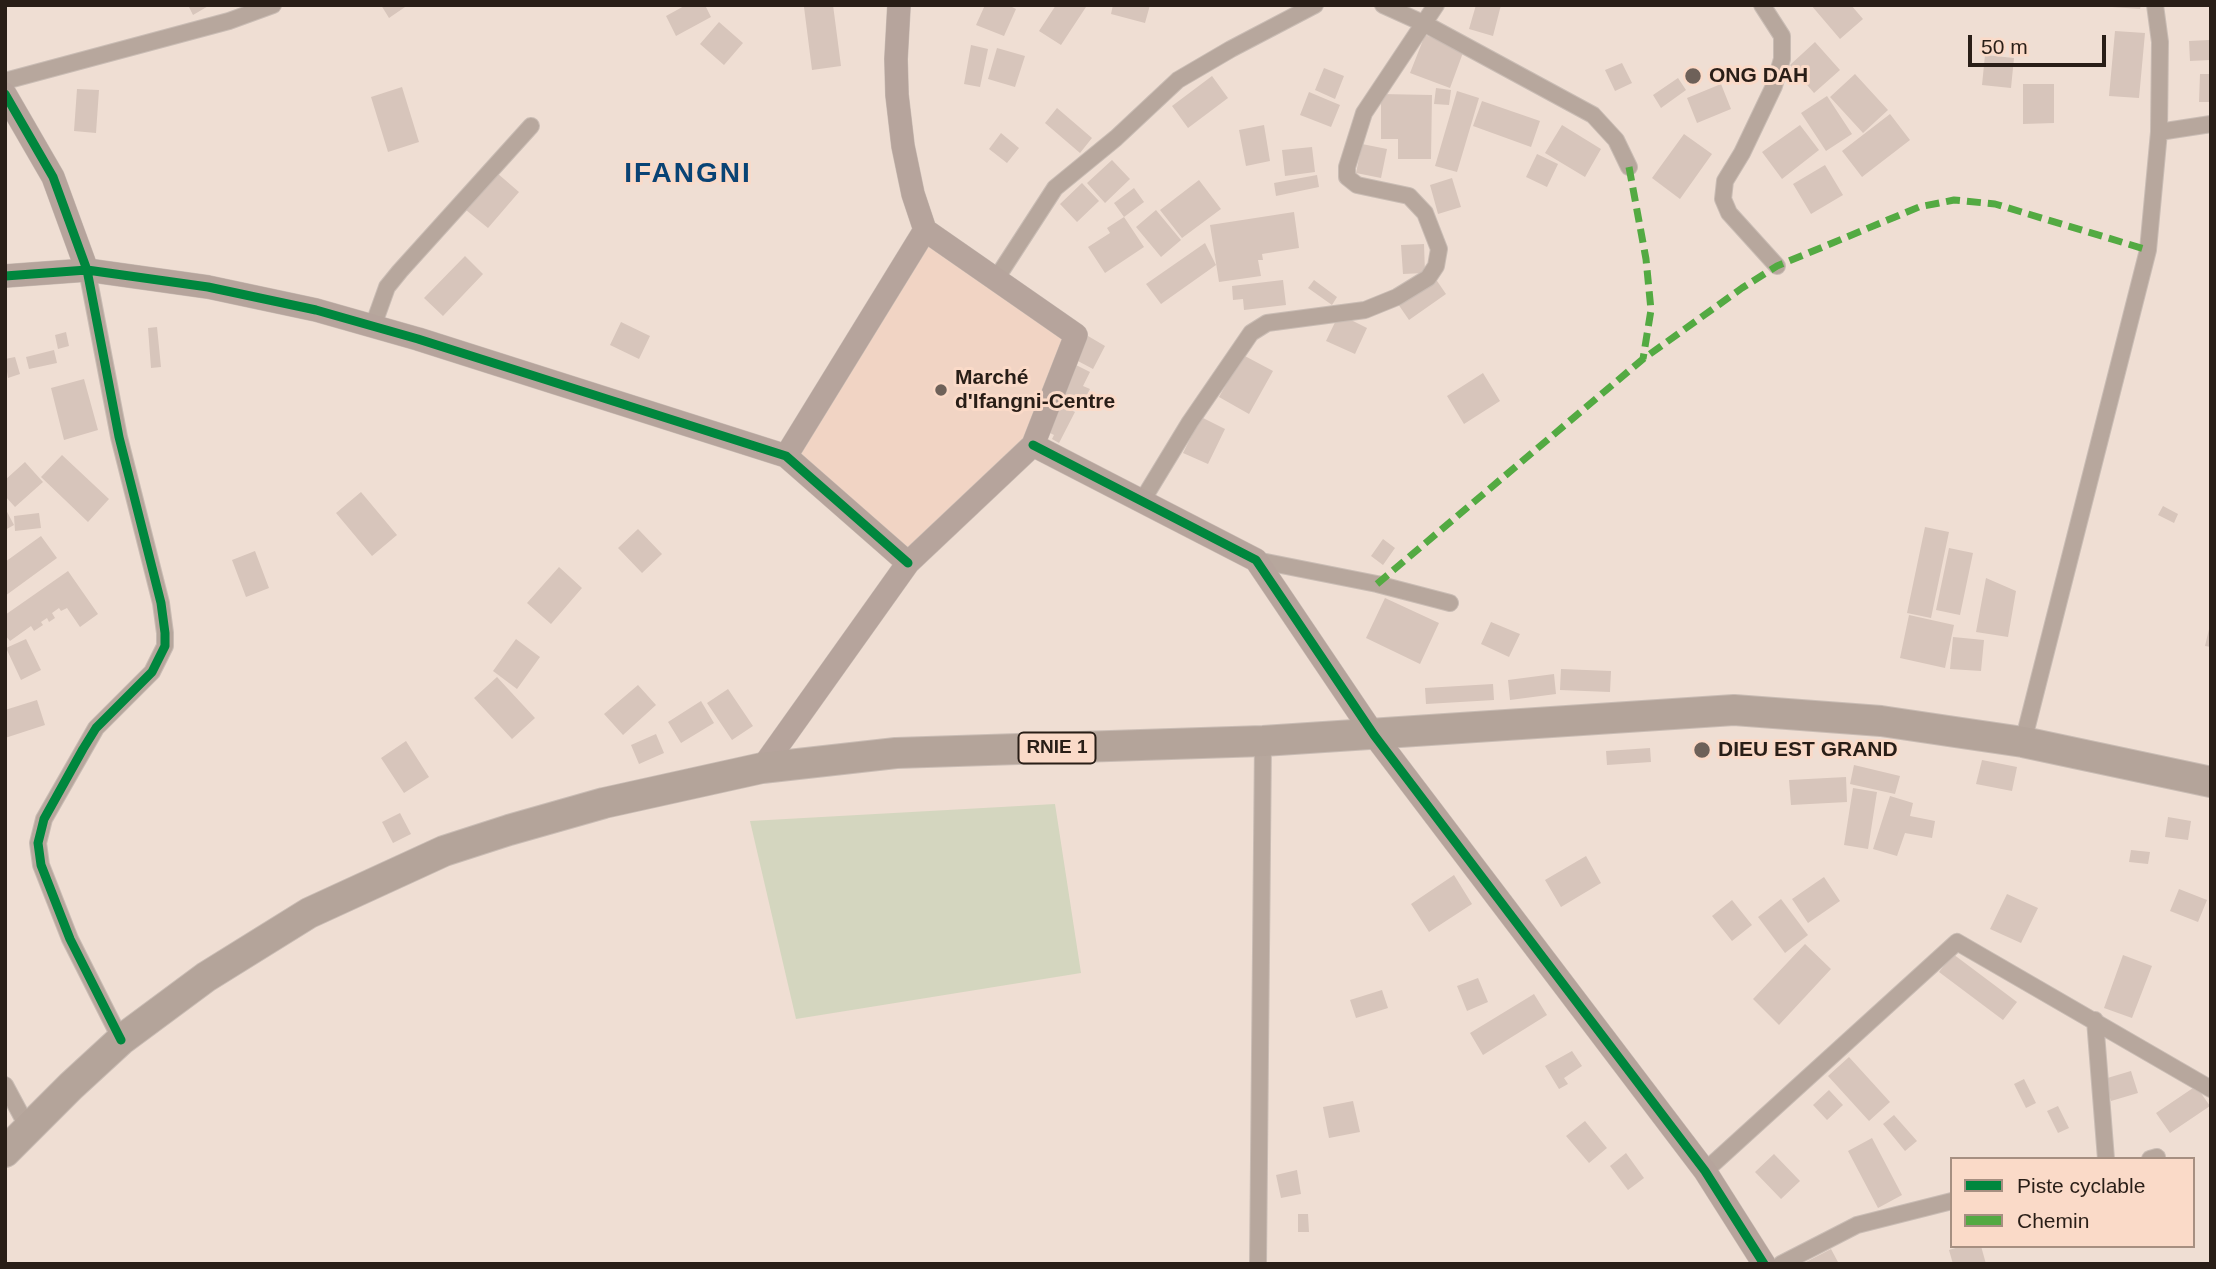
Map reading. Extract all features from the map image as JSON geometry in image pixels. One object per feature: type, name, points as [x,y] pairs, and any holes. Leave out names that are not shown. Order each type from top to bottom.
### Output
[{"type":"highway","name":"RNIE 1","points":[[5,1152],[121,1040],[206,977],[299,918],[444,851],[604,803],[762,768],[896,753],[1263,741],[1734,710],[1881,721],[2023,743],[2211,782]]},
{"type":"street","points":[[5,81],[229,21],[273,5]]},
{"type":"street","points":[[762,768],[908,563],[1034,445],[1076,335],[925,230],[913,194],[897,95],[898,5]]},
{"type":"street","points":[[996,279],[1055,188],[1116,138],[1178,80],[1315,5]]},
{"type":"street","points":[[1383,5],[1425,24],[1593,116],[1616,140],[1629,167]]},
{"type":"street","points":[[1142,501],[1190,422],[1251,333],[1267,323],[1366,310],[1397,297],[1427,278],[1436,266],[1439,248],[1425,213],[1409,196],[1357,185],[1347,177],[1347,167],[1364,113],[1436,5]]},
{"type":"street","points":[[1762,5],[1782,36],[1782,59],[1774,86],[1742,153],[1725,181],[1723,199],[1729,213],[1777,266]]},
{"type":"street","points":[[2023,743],[2148,250],[2159,132],[2160,42],[2155,5]]},
{"type":"street","points":[[5,94],[53,177],[88,270],[119,437],[161,603],[165,633],[165,646],[152,672],[96,728],[44,819],[38,843],[41,865],[70,939],[121,1040]]},
{"type":"street","points":[[2159,132],[2211,124]]},
{"type":"street","points":[[373,326],[387,287],[531,126]]},
{"type":"street","points":[[786,456],[925,230]]},
{"type":"street","points":[[5,276],[88,270],[208,287],[316,310],[786,456],[908,563]]},
{"type":"street","points":[[1034,445],[1256,560],[1377,584],[1450,603]]},
{"type":"street","points":[[1256,560],[1374,735],[1705,1171],[1764,1264]]},
{"type":"street","points":[[1258,1264],[1263,741]]},
{"type":"street","points":[[1705,1171],[1957,942],[2211,1089]]},
{"type":"street","points":[[2095,1020],[2106,1157]]},
{"type":"street","points":[[5,1085],[28,1128]]},
{"type":"street","points":[[1781,1264],[1857,1225],[1950,1202]]},
{"type":"shaded area","name":"Marché d'Ifangni-Centre","points":[[928,241],[1067,337],[1027,442],[909,555],[796,454]]},
{"type":"green space","points":[[1055,804],[1081,973],[796,1019],[750,821]]},
{"type":"building","points":[[188,5],[210,5],[193,15]]},
{"type":"building","points":[[381,5],[408,5],[389,18]]},
{"type":"building","points":[[686,5],[705,5],[711,17],[676,36],[666,16]]},
{"type":"building","points":[[833,5],[841,66],[812,70],[804,7]]},
{"type":"building","points":[[985,5],[1008,5],[1016,9],[1004,36],[976,25]]},
{"type":"building","points":[[1056,5],[1086,7],[1061,45],[1039,31]]},
{"type":"building","points":[[1113,5],[1150,5],[1145,23],[1111,14]]},
{"type":"building","points":[[1476,5],[1501,5],[1493,36],[1469,29]]},
{"type":"building","points":[[1811,5],[1851,5],[1863,19],[1840,39]]},
{"type":"building","points":[[2112,5],[2141,5],[2140,9]]},
{"type":"building","points":[[719,22],[743,43],[724,65],[700,44]]},
{"type":"building","points":[[2115,31],[2145,33],[2139,98],[2109,96]]},
{"type":"building","points":[[1425,35],[1464,50],[1450,88],[1410,73]]},
{"type":"building","points":[[2209,40],[2210,60],[2190,61],[2189,41]]},
{"type":"building","points":[[1815,42],[1840,70],[1814,93],[1790,65]]},
{"type":"building","points":[[971,45],[988,49],[980,87],[964,84]]},
{"type":"building","points":[[997,48],[1025,56],[1015,87],[988,79]]},
{"type":"building","points":[[1985,55],[2014,58],[2011,88],[1982,85]]},
{"type":"building","points":[[1622,63],[1632,83],[1615,91],[1605,70]]},
{"type":"building","points":[[1324,68],[1344,76],[1335,99],[1315,90]]},
{"type":"building","points":[[1855,74],[1888,110],[1863,133],[1830,97]]},
{"type":"building","points":[[2200,74],[2211,74],[2211,102],[2199,102]]},
{"type":"building","points":[[1212,76],[1228,98],[1188,128],[1172,106]]},
{"type":"building","points":[[1678,78],[1686,90],[1661,108],[1653,95]]},
{"type":"building","points":[[1721,84],[1731,109],[1697,123],[1687,98]]},
{"type":"building","points":[[2023,84],[2054,84],[2054,123],[2023,124]]},
{"type":"building","points":[[402,87],[419,142],[388,152],[371,97]]},
{"type":"building","points":[[1436,88],[1451,90],[1449,105],[1434,104]]},
{"type":"building","points":[[77,89],[99,90],[96,133],[74,131]]},
{"type":"building","points":[[1457,91],[1479,98],[1457,172],[1435,166]]},
{"type":"building","points":[[1309,92],[1340,105],[1331,127],[1300,115]]},
{"type":"building","points":[[1381,94],[1432,95],[1431,159],[1398,159],[1398,139],[1381,139]]},
{"type":"building","points":[[1827,96],[1852,134],[1826,151],[1801,113]]},
{"type":"building","points":[[1482,101],[1540,121],[1531,147],[1473,126]]},
{"type":"building","points":[[1057,108],[1092,138],[1080,153],[1045,123]]},
{"type":"building","points":[[1890,114],[1910,140],[1862,177],[1842,151]]},
{"type":"building","points":[[1264,125],[1270,161],[1246,166],[1239,130]]},
{"type":"building","points":[[1562,125],[1601,149],[1585,177],[1545,153]]},
{"type":"building","points":[[1800,125],[1819,150],[1782,179],[1762,152]]},
{"type":"building","points":[[1001,133],[1019,148],[1007,163],[989,149]]},
{"type":"building","points":[[1684,134],[1712,154],[1680,199],[1652,178]]},
{"type":"building","points":[[1362,144],[1387,149],[1381,178],[1356,173]]},
{"type":"building","points":[[1312,147],[1315,172],[1285,176],[1282,150]]},
{"type":"building","points":[[1537,154],[1558,164],[1547,187],[1526,177]]},
{"type":"building","points":[[1112,160],[1130,179],[1105,203],[1087,183]]},
{"type":"building","points":[[1825,165],[1843,195],[1811,214],[1793,184]]},
{"type":"building","points":[[497,173],[519,192],[488,228],[466,210]]},
{"type":"building","points":[[1317,175],[1319,187],[1276,196],[1274,183]]},
{"type":"building","points":[[1452,178],[1461,207],[1438,214],[1430,185]]},
{"type":"building","points":[[1199,180],[1221,209],[1182,238],[1160,210]]},
{"type":"building","points":[[1082,183],[1099,201],[1077,222],[1060,204]]},
{"type":"building","points":[[1134,188],[1144,202],[1124,217],[1114,203]]},
{"type":"building","points":[[1156,210],[1181,240],[1161,257],[1136,227]]},
{"type":"building","points":[[1294,212],[1299,248],[1262,254],[1263,260],[1258,260],[1261,276],[1219,282],[1210,225]]},
{"type":"building","points":[[1124,217],[1144,247],[1105,273],[1088,247],[1110,233],[1107,228]]},
{"type":"building","points":[[1205,243],[1216,265],[1161,304],[1146,284]]},
{"type":"building","points":[[1424,244],[1425,273],[1403,274],[1401,245]]},
{"type":"building","points":[[465,256],[483,274],[443,316],[424,298]]},
{"type":"building","points":[[1435,278],[1446,294],[1409,320],[1398,304]]},
{"type":"building","points":[[1283,280],[1286,305],[1244,310],[1243,299],[1233,300],[1232,286]]},
{"type":"building","points":[[1314,280],[1337,297],[1332,305],[1308,288]]},
{"type":"building","points":[[1339,314],[1367,328],[1355,354],[1326,341]]},
{"type":"building","points":[[621,322],[650,336],[639,359],[610,345]]},
{"type":"building","points":[[157,327],[161,367],[151,368],[148,328]]},
{"type":"building","points":[[66,332],[69,346],[58,349],[55,335]]},
{"type":"building","points":[[1088,336],[1105,346],[1093,369],[1076,360]]},
{"type":"building","points":[[54,350],[57,363],[29,369],[26,357]]},
{"type":"building","points":[[1243,355],[1273,371],[1249,414],[1219,397]]},
{"type":"building","points":[[15,357],[20,374],[8,378],[5,359]]},
{"type":"building","points":[[1072,363],[1090,372],[1083,386],[1090,389],[1079,410],[1054,398]]},
{"type":"building","points":[[1483,373],[1500,401],[1464,424],[1447,396]]},
{"type":"building","points":[[84,379],[98,430],[64,440],[51,388]]},
{"type":"building","points":[[1053,401],[1075,412],[1059,443],[1052,439],[1054,435],[1046,431]]},
{"type":"building","points":[[1201,417],[1225,429],[1208,464],[1183,453]]},
{"type":"building","points":[[62,455],[109,499],[88,522],[41,477]]},
{"type":"building","points":[[25,462],[43,482],[15,507],[5,496],[5,480]]},
{"type":"building","points":[[361,492],[397,535],[372,556],[336,513]]},
{"type":"building","points":[[2163,506],[2178,514],[2174,523],[2158,515]]},
{"type":"building","points":[[5,508],[14,525],[5,530]]},
{"type":"building","points":[[39,513],[41,528],[15,531],[14,516]]},
{"type":"building","points":[[1925,527],[1949,532],[1931,618],[1907,613]]},
{"type":"building","points":[[638,529],[662,554],[642,573],[618,548]]},
{"type":"building","points":[[41,536],[57,558],[5,596],[5,562]]},
{"type":"building","points":[[1383,539],[1395,548],[1383,565],[1371,556]]},
{"type":"building","points":[[1949,548],[1973,553],[1960,615],[1936,610]]},
{"type":"building","points":[[255,551],[269,588],[246,597],[232,560]]},
{"type":"building","points":[[559,567],[582,588],[551,624],[527,603]]},
{"type":"building","points":[[68,571],[98,614],[80,627],[67,608],[61,611],[59,608],[52,613],[55,618],[49,622],[47,618],[41,622],[43,625],[34,631],[31,626],[10,641],[5,635],[5,615]]},
{"type":"building","points":[[1986,578],[2016,591],[2008,637],[1976,632]]},
{"type":"building","points":[[1385,598],[1439,623],[1420,664],[1366,638]]},
{"type":"building","points":[[1909,615],[1954,625],[1945,668],[1900,658]]},
{"type":"building","points":[[1491,622],[1520,634],[1509,657],[1481,644]]},
{"type":"building","points":[[2211,625],[2211,647],[2205,646]]},
{"type":"building","points":[[1953,637],[1984,640],[1981,671],[1950,669]]},
{"type":"building","points":[[26,639],[41,670],[21,680],[6,648]]},
{"type":"building","points":[[516,639],[540,657],[517,689],[493,671]]},
{"type":"building","points":[[1561,669],[1611,671],[1610,692],[1560,690]]},
{"type":"building","points":[[1554,674],[1556,694],[1510,700],[1508,680]]},
{"type":"building","points":[[497,677],[535,718],[512,739],[474,698]]},
{"type":"building","points":[[1493,684],[1494,700],[1426,704],[1425,688]]},
{"type":"building","points":[[638,685],[656,705],[623,735],[604,714]]},
{"type":"building","points":[[728,689],[753,726],[732,740],[707,703]]},
{"type":"building","points":[[37,700],[45,725],[5,738],[5,710]]},
{"type":"building","points":[[701,701],[714,723],[681,743],[668,722]]},
{"type":"building","points":[[656,734],[664,753],[639,764],[631,745]]},
{"type":"building","points":[[406,741],[429,777],[404,793],[381,758]]},
{"type":"building","points":[[1650,748],[1651,762],[1607,765],[1606,751]]},
{"type":"building","points":[[1982,760],[2017,767],[2012,791],[1976,784]]},
{"type":"building","points":[[1854,765],[1900,776],[1895,794],[1850,784]]},
{"type":"building","points":[[1846,777],[1847,802],[1791,805],[1789,780]]},
{"type":"building","points":[[1853,788],[1877,792],[1868,849],[1844,845]]},
{"type":"building","points":[[1890,796],[1913,803],[1910,816],[1935,821],[1932,838],[1905,833],[1897,856],[1873,849]]},
{"type":"building","points":[[400,813],[411,834],[393,843],[382,822]]},
{"type":"building","points":[[2168,817],[2191,821],[2188,840],[2165,837]]},
{"type":"building","points":[[2131,850],[2150,852],[2148,864],[2129,862]]},
{"type":"building","points":[[1586,856],[1601,883],[1561,907],[1545,880]]},
{"type":"building","points":[[1454,875],[1472,904],[1429,932],[1411,904]]},
{"type":"building","points":[[1824,877],[1840,901],[1808,923],[1792,899]]},
{"type":"building","points":[[2179,889],[2207,900],[2198,922],[2170,911]]},
{"type":"building","points":[[2007,894],[2038,908],[2021,943],[1990,929]]},
{"type":"building","points":[[1781,899],[1808,935],[1785,953],[1758,917]]},
{"type":"building","points":[[1732,900],[1752,925],[1732,941],[1712,916]]},
{"type":"building","points":[[1805,944],[1831,969],[1779,1025],[1753,999]]},
{"type":"building","points":[[1953,954],[2017,1002],[2003,1020],[1939,972]]},
{"type":"building","points":[[2123,955],[2152,966],[2132,1018],[2104,1008]]},
{"type":"building","points":[[1478,978],[1488,1002],[1467,1011],[1457,986]]},
{"type":"building","points":[[1382,990],[1388,1008],[1356,1018],[1350,1000]]},
{"type":"building","points":[[1534,994],[1547,1015],[1483,1055],[1470,1033]]},
{"type":"building","points":[[1572,1051],[1582,1066],[1564,1078],[1568,1084],[1559,1089],[1545,1066]]},
{"type":"building","points":[[1849,1057],[1890,1102],[1869,1121],[1828,1076]]},
{"type":"building","points":[[2131,1071],[2138,1093],[2111,1101],[2104,1079]]},
{"type":"building","points":[[2024,1079],[2036,1103],[2026,1108],[2014,1084]]},
{"type":"building","points":[[2196,1086],[2210,1106],[2170,1133],[2156,1113]]},
{"type":"building","points":[[1829,1090],[1843,1105],[1827,1120],[1813,1105]]},
{"type":"building","points":[[1353,1101],[1360,1132],[1329,1138],[1323,1107]]},
{"type":"building","points":[[2058,1106],[2069,1128],[2058,1133],[2047,1111]]},
{"type":"building","points":[[1894,1115],[1917,1141],[1905,1151],[1883,1124]]},
{"type":"building","points":[[1585,1121],[1607,1148],[1589,1163],[1566,1136]]},
{"type":"building","points":[[1872,1138],[1902,1195],[1878,1208],[1848,1151]]},
{"type":"building","points":[[1626,1153],[1644,1178],[1628,1190],[1610,1166]]},
{"type":"building","points":[[1774,1154],[1800,1181],[1781,1199],[1755,1172]]},
{"type":"building","points":[[1297,1170],[1301,1194],[1281,1198],[1276,1175]]},
{"type":"building","points":[[1298,1214],[1308,1214],[1309,1232],[1298,1232]]},
{"type":"building","points":[[1982,1248],[1986,1264],[1953,1264],[1949,1250]]},
{"type":"building","points":[[1831,1249],[1839,1264],[1802,1264]]},
{"type":"marked path","points":[[1629,167],[1646,259],[1651,310],[1643,359]]},
{"type":"marked path","points":[[1377,584],[1643,359],[1777,266],[1919,207],[1954,200],[1995,204],[2148,250]]},
{"type":"cycle path","points":[[5,94],[53,177],[87,270],[119,437],[161,603],[165,633],[165,646],[152,672],[96,728],[83,749],[44,819],[38,843],[41,865],[70,939],[121,1040]]},
{"type":"cycle path","points":[[5,276],[87,270],[208,287],[316,310],[418,339],[786,456],[908,563]]},
{"type":"cycle path","points":[[1033,445],[1256,560],[1374,735],[1705,1171],[1764,1264]]},
{"type":"place","name":"ONG DAH","points":[[1693,76]]},
{"type":"place","name":"Marché d'Ifangni-Centre","points":[[941,390]]},
{"type":"place","name":"DIEU EST GRAND","points":[[1702,750]]},
{"type":"district","name":"IFANGNI","points":[[688,174]]}]
